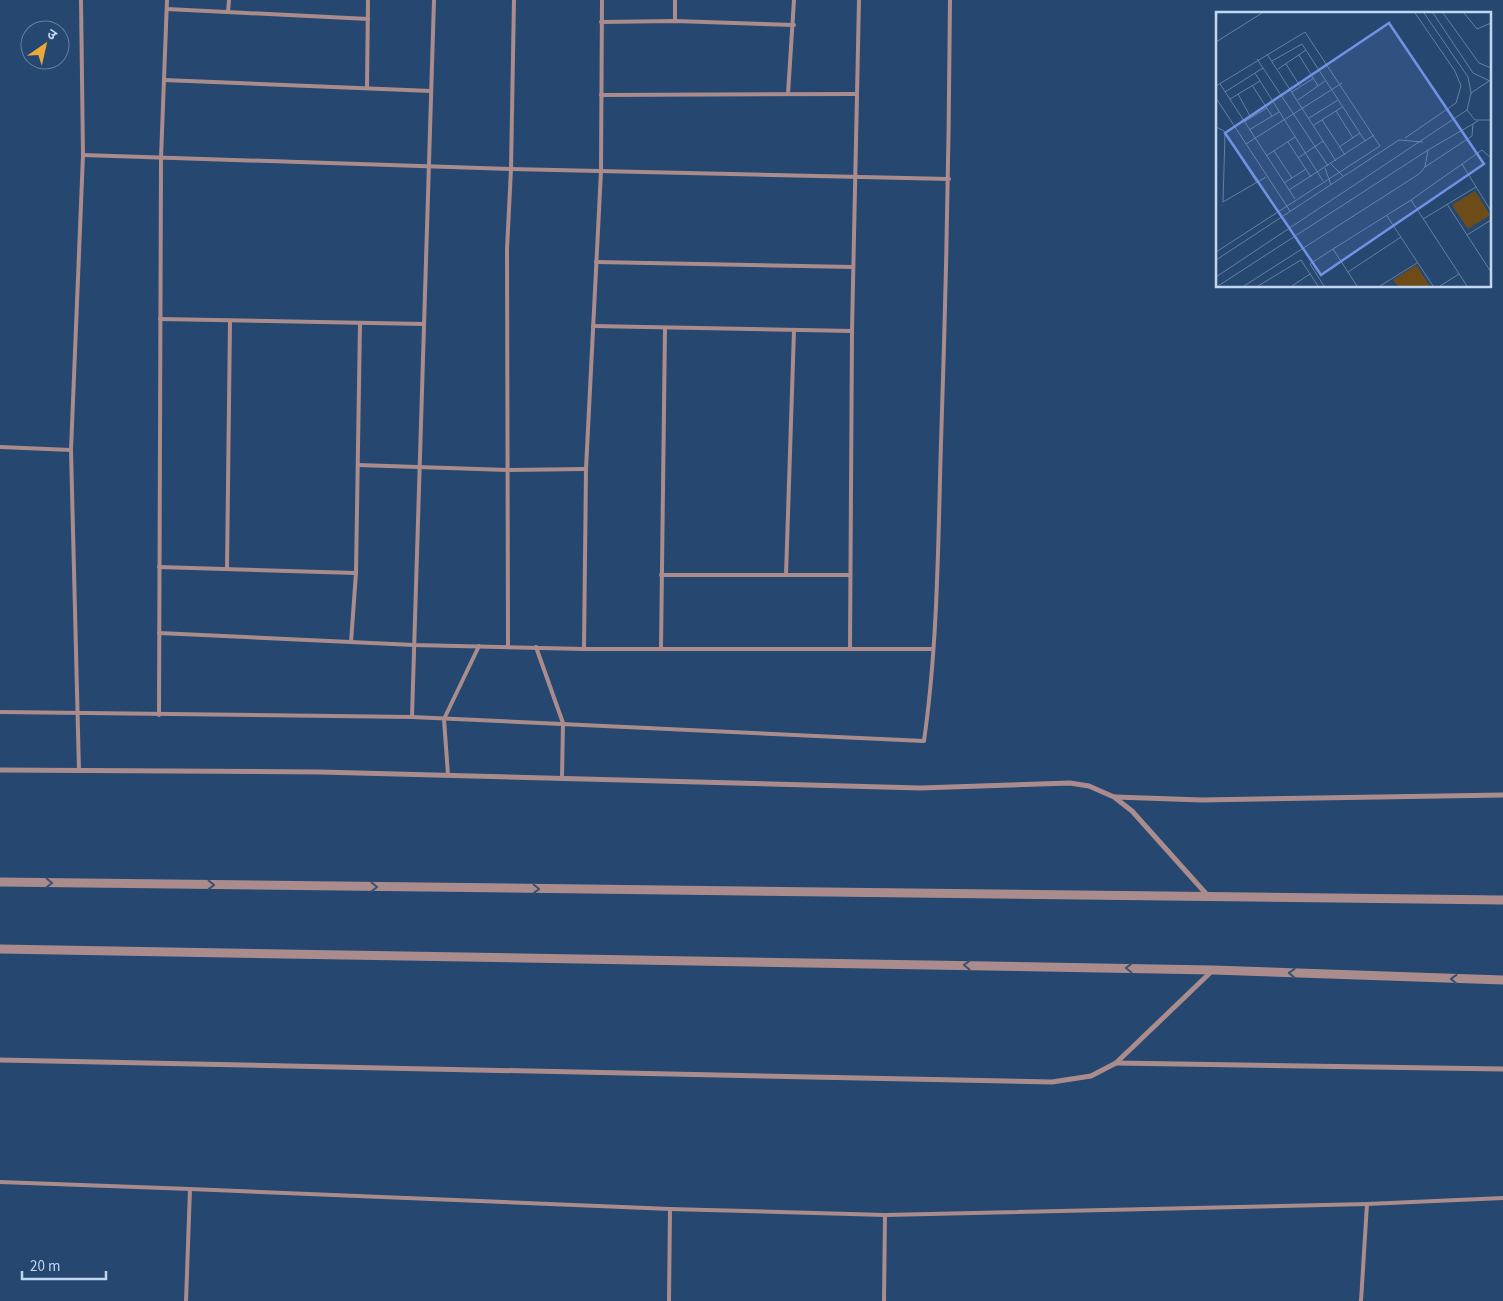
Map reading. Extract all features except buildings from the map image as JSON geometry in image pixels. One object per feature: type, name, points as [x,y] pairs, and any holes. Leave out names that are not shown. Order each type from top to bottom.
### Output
[{"type":"street","points":[[0,770],[320,772],[920,788],[1070,783],[1089,786],[1114,797],[1132,811],[1209,897]]},
{"type":"street","points":[[1114,797],[1202,800],[1503,796]]},
{"type":"street","points":[[0,882],[1503,900]]},
{"type":"street","points":[[0,949],[1213,970],[1503,980]]},
{"type":"street","points":[[0,1060],[1052,1082],[1091,1076],[1116,1063],[1213,970]]},
{"type":"street","points":[[1116,1063],[1503,1069]]},
{"type":"lane","points":[[78,771],[71,450],[83,155],[81,0]]},
{"type":"lane","points":[[159,715],[161,158],[167,0]]},
{"type":"lane","points":[[228,12],[229,0]]},
{"type":"lane","points":[[367,88],[368,0]]},
{"type":"lane","points":[[412,717],[434,0]]},
{"type":"lane","points":[[508,646],[506,470],[507,249],[512,169],[514,0]]},
{"type":"lane","points":[[584,649],[586,469],[601,171],[602,0]]},
{"type":"lane","points":[[675,0],[675,21]]},
{"type":"lane","points":[[788,94],[794,25],[794,0]]},
{"type":"lane","points":[[850,648],[852,331],[859,0]]},
{"type":"lane","points":[[0,712],[444,718],[924,741],[932,649],[949,179],[950,0]]},
{"type":"lane","points":[[167,9],[368,20]]},
{"type":"lane","points":[[601,22],[675,21],[794,25]]},
{"type":"lane","points":[[164,80],[431,91]]},
{"type":"lane","points":[[602,95],[857,94]]},
{"type":"lane","points":[[83,155],[512,169],[949,179]]},
{"type":"lane","points":[[596,262],[853,267]]},
{"type":"lane","points":[[160,319],[424,324]]},
{"type":"lane","points":[[227,569],[230,321]]},
{"type":"lane","points":[[351,642],[356,574],[360,323]]},
{"type":"lane","points":[[593,326],[852,331]]},
{"type":"lane","points":[[661,649],[665,328]]},
{"type":"lane","points":[[786,575],[794,330]]},
{"type":"lane","points":[[0,447],[71,450]]},
{"type":"lane","points":[[358,465],[506,470],[586,469]]},
{"type":"lane","points":[[160,567],[356,574]]},
{"type":"lane","points":[[661,575],[850,575]]},
{"type":"lane","points":[[159,633],[414,645],[584,649],[932,649]]},
{"type":"lane","points":[[448,775],[444,718],[479,646]]},
{"type":"lane","points":[[536,647],[563,723],[562,778]]},
{"type":"lane","points":[[0,1182],[670,1209],[885,1215],[1367,1204],[1503,1198]]},
{"type":"lane","points":[[186,1301],[190,1189]]},
{"type":"lane","points":[[1361,1301],[1367,1204]]},
{"type":"lane","points":[[669,1301],[670,1209]]},
{"type":"lane","points":[[884,1301],[885,1215]]}]
